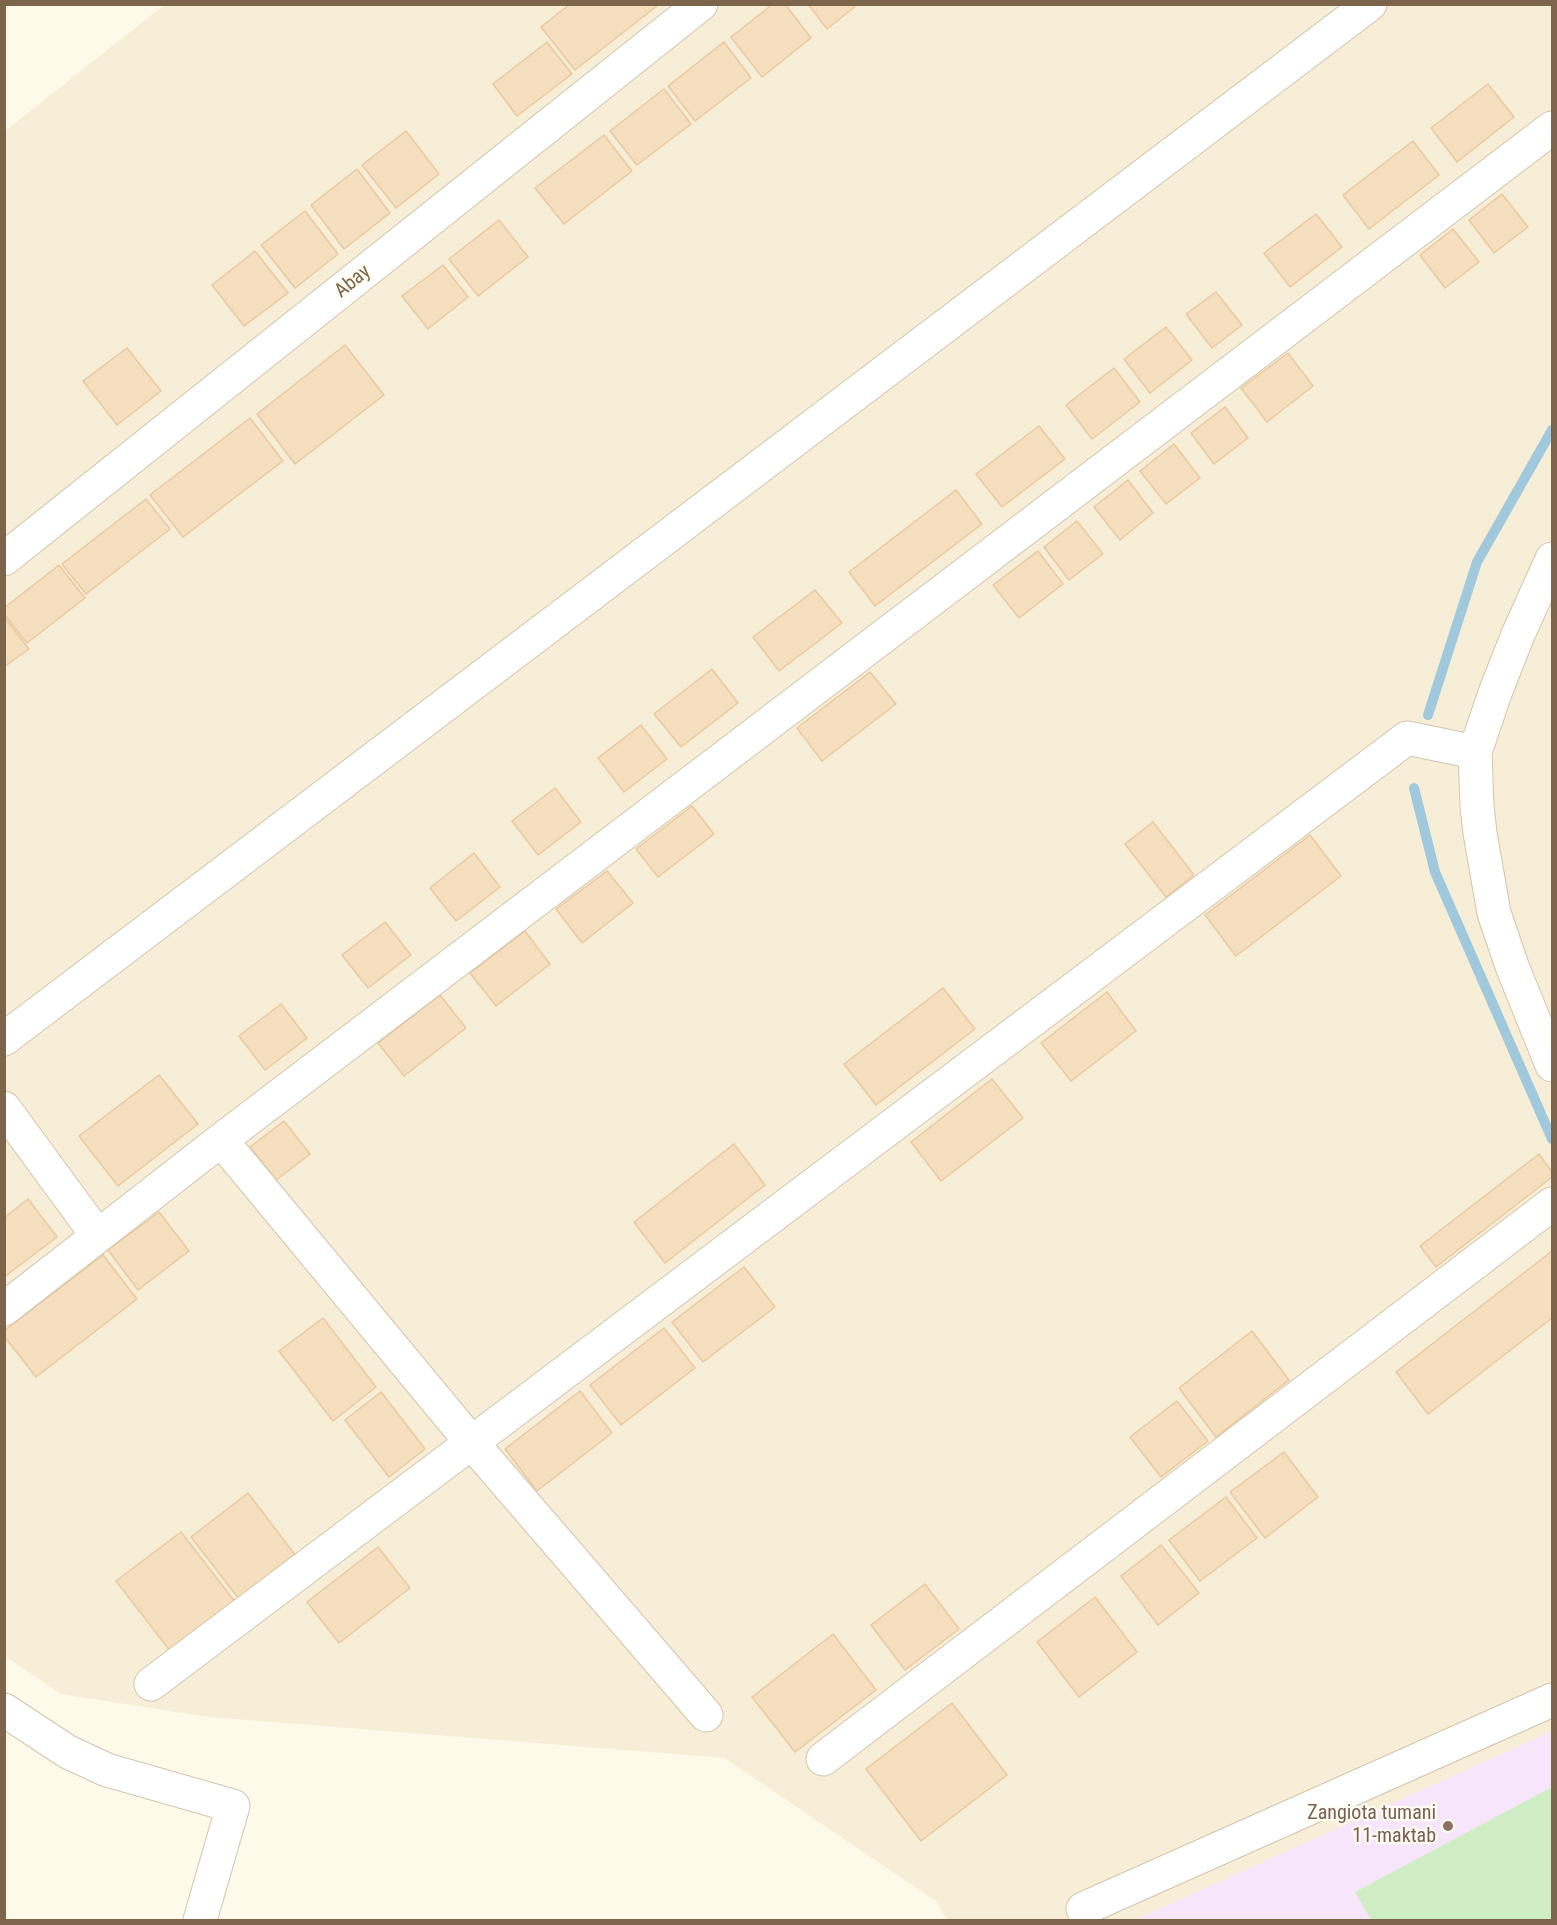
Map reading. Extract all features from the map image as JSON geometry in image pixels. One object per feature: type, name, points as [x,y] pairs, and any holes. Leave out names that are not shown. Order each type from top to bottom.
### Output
[{"type":"street","name":"Abay","points":[[4,559],[701,4]]},
{"type":"street","points":[[4,1039],[1370,4]]},
{"type":"street","points":[[4,1309],[221,1140],[1552,128]]},
{"type":"street","points":[[1552,559],[1517,637],[1475,752],[1480,833],[1494,913],[1512,966],[1552,1065]]},
{"type":"street","points":[[151,1684],[1407,738],[1475,752]]},
{"type":"street","points":[[4,1108],[97,1235]]},
{"type":"street","points":[[221,1140],[472,1443],[706,1715]]},
{"type":"street","points":[[823,1759],[1552,1204]]},
{"type":"street","points":[[1083,1909],[1552,1700]]},
{"type":"street","points":[[4,1710],[68,1752],[107,1770],[233,1806],[200,1920]]},
{"type":"shaded area","points":[[164,5],[1552,5],[1552,1920],[947,1920],[936,1901],[724,1758],[209,1717],[60,1694],[5,1656],[5,131]]},
{"type":"shaded area","name":"Zangiota tumani 11-maktab","points":[[1552,1731],[1552,1920],[1135,1920]]},
{"type":"green space","points":[[1552,1787],[1552,1920],[1371,1920],[1355,1892]]},
{"type":"building","points":[[570,4],[656,4],[657,6],[575,70],[541,27]]},
{"type":"building","points":[[773,4],[785,4],[811,38],[762,77],[731,37]]},
{"type":"building","points":[[808,4],[857,4],[857,5],[827,29]]},
{"type":"building","points":[[547,42],[572,74],[517,116],[493,84]]},
{"type":"building","points":[[724,42],[751,78],[695,121],[668,86]]},
{"type":"building","points":[[1488,84],[1514,117],[1457,162],[1431,128]]},
{"type":"building","points":[[664,89],[691,124],[637,165],[610,131]]},
{"type":"building","points":[[406,131],[439,174],[396,208],[362,165]]},
{"type":"building","points":[[604,135],[632,171],[564,224],[535,188]]},
{"type":"building","points":[[1413,141],[1439,175],[1369,229],[1343,195]]},
{"type":"building","points":[[357,169],[390,213],[344,249],[311,205]]},
{"type":"building","points":[[1502,194],[1528,227],[1494,253],[1469,220]]},
{"type":"building","points":[[305,211],[338,254],[295,288],[261,245]]},
{"type":"building","points":[[1316,214],[1342,247],[1290,287],[1264,253]]},
{"type":"building","points":[[499,220],[528,257],[478,296],[449,259]]},
{"type":"building","points":[[1453,229],[1479,262],[1445,288],[1420,255]]},
{"type":"building","points":[[255,251],[288,293],[244,326],[212,285]]},
{"type":"building","points":[[443,265],[468,297],[428,329],[402,296]]},
{"type":"building","points":[[1216,292],[1242,325],[1212,348],[1186,314]]},
{"type":"building","points":[[1166,327],[1192,360],[1150,393],[1124,359]]},
{"type":"building","points":[[345,345],[384,395],[295,464],[257,414]]},
{"type":"building","points":[[127,348],[161,391],[117,425],[83,381]]},
{"type":"building","points":[[1288,353],[1313,386],[1267,422],[1241,388]]},
{"type":"building","points":[[1114,368],[1140,402],[1092,439],[1066,405]]},
{"type":"building","points":[[1225,407],[1248,438],[1214,464],[1191,433]]},
{"type":"building","points":[[250,418],[283,461],[183,537],[150,495]]},
{"type":"building","points":[[1039,426],[1065,459],[1002,507],[976,474]]},
{"type":"building","points":[[1174,444],[1200,478],[1166,504],[1140,471]]},
{"type":"building","points":[[1128,480],[1153,513],[1120,540],[1094,507]]},
{"type":"building","points":[[956,490],[982,524],[875,606],[849,572]]},
{"type":"building","points":[[146,499],[170,529],[86,594],[62,564]]},
{"type":"building","points":[[1077,521],[1103,554],[1069,580],[1044,547]]},
{"type":"building","points":[[1038,551],[1063,584],[1019,618],[993,585]]},
{"type":"building","points":[[59,565],[85,598],[27,643],[4,614],[4,608]]},
{"type":"building","points":[[815,590],[842,623],[779,671],[753,637]]},
{"type":"building","points":[[4,617],[29,649],[4,667]]},
{"type":"building","points":[[712,669],[738,703],[681,747],[654,714]]},
{"type":"building","points":[[870,672],[896,704],[822,761],[797,728]]},
{"type":"building","points":[[641,725],[667,759],[624,792],[598,758]]},
{"type":"building","points":[[555,788],[581,822],[538,855],[512,821]]},
{"type":"building","points":[[692,806],[714,834],[658,877],[636,849]]},
{"type":"building","points":[[1153,822],[1194,875],[1166,897],[1125,844]]},
{"type":"building","points":[[1310,835],[1341,876],[1236,956],[1205,915]]},
{"type":"building","points":[[474,853],[500,887],[456,921],[430,888]]},
{"type":"building","points":[[607,871],[633,903],[582,943],[556,909]]},
{"type":"building","points":[[385,922],[411,955],[368,988],[342,955]]},
{"type":"building","points":[[525,931],[550,964],[496,1006],[470,973]]},
{"type":"building","points":[[943,988],[975,1029],[876,1105],[844,1064]]},
{"type":"building","points":[[1107,992],[1136,1031],[1071,1081],[1041,1043]]},
{"type":"building","points":[[440,995],[466,1028],[404,1076],[378,1043]]},
{"type":"building","points":[[281,1004],[307,1038],[265,1070],[239,1036]]},
{"type":"building","points":[[159,1075],[198,1124],[118,1186],[79,1136]]},
{"type":"building","points":[[992,1079],[1023,1118],[941,1181],[911,1142]]},
{"type":"building","points":[[284,1121],[310,1154],[276,1180],[250,1147]]},
{"type":"building","points":[[734,1144],[765,1185],[665,1263],[634,1222]]},
{"type":"building","points":[[1539,1154],[1552,1172],[1552,1177],[1436,1267],[1420,1246]]},
{"type":"building","points":[[28,1199],[57,1237],[4,1277],[4,1218]]},
{"type":"building","points":[[159,1212],[189,1251],[138,1290],[108,1250]]},
{"type":"building","points":[[1552,1251],[1552,1318],[1428,1414],[1396,1372]]},
{"type":"building","points":[[103,1255],[137,1299],[36,1377],[4,1336],[4,1331]]},
{"type":"building","points":[[744,1267],[775,1307],[703,1362],[672,1322]]},
{"type":"building","points":[[323,1318],[376,1387],[333,1421],[279,1351]]},
{"type":"building","points":[[664,1328],[695,1368],[621,1425],[590,1385]]},
{"type":"building","points":[[1252,1331],[1289,1380],[1216,1437],[1179,1388]]},
{"type":"building","points":[[580,1391],[612,1433],[537,1491],[505,1449]]},
{"type":"building","points":[[381,1392],[425,1449],[389,1477],[345,1420]]},
{"type":"building","points":[[1177,1401],[1208,1441],[1161,1477],[1130,1437]]},
{"type":"building","points":[[1284,1452],[1318,1497],[1265,1538],[1230,1492]]},
{"type":"building","points":[[248,1493],[296,1556],[239,1599],[191,1537]]},
{"type":"building","points":[[1226,1497],[1257,1538],[1200,1581],[1169,1540]]},
{"type":"building","points":[[181,1532],[236,1603],[171,1652],[116,1581]]},
{"type":"building","points":[[1161,1545],[1199,1593],[1158,1625],[1121,1576]]},
{"type":"building","points":[[378,1547],[410,1588],[339,1643],[307,1602]]},
{"type":"building","points":[[925,1584],[959,1629],[905,1670],[871,1625]]},
{"type":"building","points":[[1095,1597],[1137,1652],[1079,1697],[1037,1642]]},
{"type":"building","points":[[833,1634],[876,1690],[795,1752],[752,1697]]},
{"type":"building","points":[[952,1703],[1007,1775],[921,1841],[866,1769]]},
{"type":"waterway","points":[[1428,715],[1477,562],[1552,430]]},
{"type":"waterway","points":[[1414,788],[1435,872],[1552,1139]]},
{"type":"place","name":"Zangiota tumani 11-maktab","points":[[1448,1826]]}]
